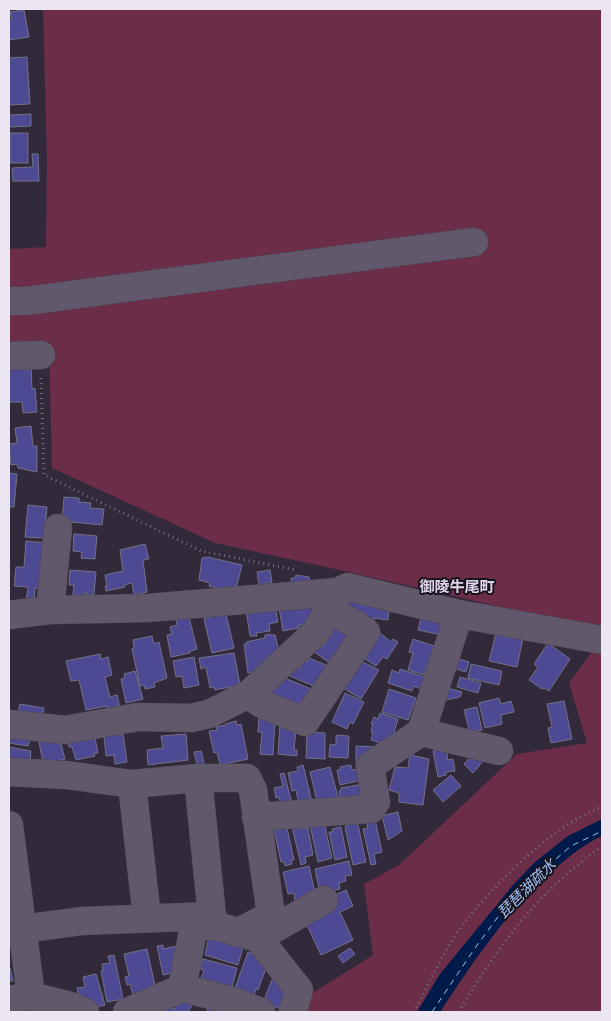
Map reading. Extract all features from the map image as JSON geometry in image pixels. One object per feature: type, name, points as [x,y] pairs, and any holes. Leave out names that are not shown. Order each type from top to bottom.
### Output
[{"type":"street","points":[[9,301],[474,242]]},
{"type":"street","points":[[9,356],[41,355]]},
{"type":"street","points":[[50,610],[58,528]]},
{"type":"street","points":[[9,724],[65,730],[138,717],[191,718],[209,714],[249,694],[316,632],[333,600],[348,587],[459,614],[602,640]]},
{"type":"street","points":[[9,615],[50,610],[333,600],[366,632],[306,722],[260,703],[249,694]]},
{"type":"street","points":[[256,817],[371,809],[376,802],[370,766],[421,732],[459,614]]},
{"type":"street","points":[[421,732],[498,751]]},
{"type":"street","points":[[9,772],[66,775],[132,784],[198,778],[247,778],[253,790],[270,915],[248,936]]},
{"type":"street","points":[[17,919],[82,921],[212,916],[198,778]]},
{"type":"street","points":[[132,784],[147,918]]},
{"type":"street","points":[[10,841],[17,919],[20,998],[71,1006],[85,1012]]},
{"type":"street","points":[[248,936],[324,900]]},
{"type":"street","points":[[182,988],[194,926],[217,926],[248,936],[299,990],[293,1012]]},
{"type":"street","points":[[127,1012],[182,988],[230,1000],[261,1012]]},
{"type":"path","points":[[41,355],[44,475],[201,551],[305,572]]},
{"type":"path","points":[[414,1012],[440,963],[465,922],[494,889],[536,849],[574,821],[602,806]]},
{"type":"path","points":[[459,1012],[477,981],[514,929],[559,880],[602,847]]},
{"type":"shaded area","points":[[43,9],[602,9],[602,630],[215,543],[52,468],[49,346],[9,347],[9,249],[46,247],[47,161]]},
{"type":"shaded area","points":[[602,638],[602,1012],[307,1012],[311,994],[373,955],[364,884],[399,865],[517,754],[587,743],[569,683]]},
{"type":"water","name":"琵琶湖疏水","points":[[602,819],[602,836],[568,858],[533,889],[477,957],[440,1012],[417,1012],[440,974],[513,885],[535,862],[568,836]]},
{"type":"building","points":[[24,10],[29,37],[9,40],[9,20],[12,19],[10,12]]},
{"type":"building","points":[[27,57],[30,104],[9,105],[9,58]]},
{"type":"building","points":[[31,114],[31,126],[9,127],[9,115]]},
{"type":"building","points":[[10,133],[28,133],[28,163],[10,163]]},
{"type":"building","points":[[32,154],[38,154],[39,181],[13,181],[12,168],[33,167]]},
{"type":"building","points":[[31,362],[32,389],[35,388],[37,412],[23,413],[22,402],[9,402],[9,367]]},
{"type":"building","points":[[31,426],[33,446],[37,446],[37,472],[18,468],[17,464],[11,465],[9,444],[17,443],[15,428]]},
{"type":"building","points":[[9,473],[17,474],[14,507],[9,507]]},
{"type":"building","points":[[64,497],[79,498],[79,502],[91,503],[90,508],[104,509],[102,525],[62,521]]},
{"type":"building","points":[[28,505],[47,507],[44,538],[25,537]]},
{"type":"building","points":[[74,534],[97,536],[95,559],[81,558],[82,552],[73,551]]},
{"type":"building","points":[[26,541],[45,543],[41,589],[35,588],[34,602],[26,601],[28,587],[14,586],[16,567],[24,567]]},
{"type":"building","points":[[145,544],[149,559],[143,560],[147,592],[134,595],[132,583],[124,585],[125,587],[106,591],[105,575],[123,571],[120,550]]},
{"type":"building","points":[[208,557],[242,565],[236,589],[226,587],[226,590],[209,586],[210,583],[199,580],[202,558]]},
{"type":"building","points":[[70,570],[96,572],[94,594],[87,595],[87,593],[84,593],[84,596],[73,595],[74,585],[69,585]]},
{"type":"building","points":[[270,570],[272,582],[259,585],[257,572]]},
{"type":"building","points":[[296,575],[309,577],[311,584],[293,586],[291,578],[295,578]]},
{"type":"building","points":[[346,596],[390,602],[388,620],[374,618],[374,621],[365,620],[366,614],[350,612],[344,605]]},
{"type":"building","points":[[323,604],[316,622],[299,625],[299,628],[283,631],[279,608]]},
{"type":"building","points":[[275,606],[278,622],[269,624],[270,631],[256,633],[257,636],[250,636],[246,610]]},
{"type":"building","points":[[423,611],[452,621],[446,636],[418,630]]},
{"type":"building","points":[[210,613],[226,614],[234,648],[212,653],[204,619],[211,617]]},
{"type":"building","points":[[189,617],[197,649],[190,651],[190,653],[171,657],[167,635],[172,634],[170,627],[177,625],[176,620]]},
{"type":"building","points":[[340,621],[356,633],[334,666],[313,651],[318,643],[323,647]]},
{"type":"building","points":[[375,629],[391,642],[393,639],[398,642],[387,659],[383,657],[376,666],[365,659],[378,639],[371,635]]},
{"type":"building","points":[[496,633],[523,638],[517,667],[489,661]]},
{"type":"building","points":[[265,635],[275,635],[280,656],[267,657],[269,663],[264,670],[248,673],[244,644],[265,638]]},
{"type":"building","points":[[152,636],[154,644],[159,642],[167,678],[154,683],[155,687],[145,689],[144,685],[140,686],[132,649],[134,648],[133,640]]},
{"type":"building","points":[[413,639],[434,646],[424,675],[408,670],[413,653],[409,652]]},
{"type":"building","points":[[548,643],[570,659],[549,691],[544,688],[542,689],[529,680],[538,667],[534,664]]},
{"type":"building","points":[[234,653],[240,685],[215,690],[214,687],[210,688],[206,667],[201,669],[199,658]]},
{"type":"building","points":[[100,654],[101,659],[108,657],[112,675],[105,677],[110,697],[117,695],[121,712],[109,715],[107,706],[86,710],[79,680],[71,681],[66,661]]},
{"type":"building","points":[[194,657],[199,685],[184,688],[182,676],[176,677],[173,661]]},
{"type":"building","points":[[309,658],[333,668],[318,688],[281,672],[290,665],[300,669],[303,660],[307,662]]},
{"type":"building","points":[[456,658],[469,662],[466,672],[453,668]]},
{"type":"building","points":[[361,661],[379,670],[361,699],[340,686]]},
{"type":"building","points":[[471,664],[502,671],[499,685],[468,678]]},
{"type":"building","points":[[400,669],[427,678],[423,690],[414,686],[412,691],[388,683],[392,670],[399,673]]},
{"type":"building","points":[[135,671],[143,699],[126,703],[121,679],[125,678],[124,674]]},
{"type":"building","points":[[277,675],[316,691],[314,696],[307,693],[303,703],[300,702],[297,708],[268,696]]},
{"type":"building","points":[[460,677],[481,683],[478,693],[457,687]]},
{"type":"building","points":[[444,687],[462,692],[460,697],[446,700],[440,698]]},
{"type":"building","points":[[389,689],[416,698],[408,720],[382,712]]},
{"type":"building","points":[[345,693],[364,702],[353,724],[350,722],[347,729],[332,722]]},
{"type":"building","points":[[499,698],[501,704],[511,701],[514,712],[501,715],[502,724],[485,728],[479,703]]},
{"type":"building","points":[[564,701],[572,739],[551,743],[548,728],[552,727],[547,704]]},
{"type":"building","points":[[20,704],[44,708],[42,722],[17,718]]},
{"type":"building","points":[[477,707],[482,730],[470,733],[464,710]]},
{"type":"building","points":[[380,713],[398,719],[390,746],[371,740],[373,724],[371,724],[374,717],[378,719]]},
{"type":"building","points":[[259,717],[275,719],[273,755],[260,754],[262,732],[258,732]]},
{"type":"building","points":[[236,721],[237,725],[241,724],[248,759],[220,765],[217,752],[214,753],[209,731],[217,730],[216,727]]},
{"type":"building","points":[[280,724],[296,729],[294,750],[297,750],[297,756],[278,754]]},
{"type":"building","points":[[307,732],[325,733],[325,759],[306,758]]},
{"type":"building","points":[[9,733],[30,739],[28,746],[9,743]]},
{"type":"building","points":[[94,733],[98,753],[94,753],[95,756],[76,760],[72,747],[69,747],[67,740]]},
{"type":"building","points":[[123,734],[127,762],[115,764],[114,755],[106,756],[104,736]]},
{"type":"building","points":[[186,734],[188,760],[148,765],[147,750],[163,748],[161,736]]},
{"type":"building","points":[[336,735],[349,736],[348,758],[329,757],[330,744],[336,745]]},
{"type":"building","points":[[38,738],[60,740],[65,759],[43,762]]},
{"type":"building","points":[[356,746],[377,747],[365,765],[356,765]]},
{"type":"building","points":[[9,747],[31,751],[30,762],[9,759]]},
{"type":"building","points":[[446,749],[448,760],[453,759],[455,771],[446,772],[446,775],[438,777],[433,751]]},
{"type":"building","points":[[201,751],[205,767],[198,769],[194,752]]},
{"type":"building","points":[[475,752],[484,760],[473,773],[464,764]]},
{"type":"building","points":[[410,755],[429,759],[423,805],[399,802],[399,793],[389,790],[395,767],[408,768]]},
{"type":"building","points":[[303,765],[312,802],[299,805],[296,790],[292,791],[288,773],[298,771],[297,767]]},
{"type":"building","points":[[351,765],[352,770],[359,769],[362,780],[340,785],[337,770],[340,770],[340,767]]},
{"type":"building","points":[[330,767],[338,797],[318,805],[310,772]]},
{"type":"building","points":[[284,773],[292,803],[281,806],[279,797],[276,798],[274,788],[283,786],[280,774]]},
{"type":"building","points":[[451,775],[461,786],[443,802],[433,790]]},
{"type":"building","points":[[364,784],[367,798],[341,801],[339,791],[341,788]]},
{"type":"building","points":[[398,812],[402,831],[388,840],[382,816]]},
{"type":"building","points":[[375,819],[382,852],[374,854],[376,864],[371,865],[363,829],[368,828],[366,821]]},
{"type":"building","points":[[299,820],[301,829],[308,828],[313,855],[305,857],[306,863],[301,865],[291,822]]},
{"type":"building","points":[[357,820],[366,862],[353,865],[345,827],[347,822]]},
{"type":"building","points":[[324,822],[332,858],[318,862],[310,825]]},
{"type":"building","points":[[341,827],[347,857],[335,860],[329,832],[333,832],[332,829]]},
{"type":"building","points":[[287,828],[294,860],[291,860],[292,864],[285,866],[284,862],[281,862],[274,830]]},
{"type":"building","points":[[349,861],[352,875],[345,876],[346,881],[339,883],[340,889],[320,893],[315,869]]},
{"type":"building","points":[[309,866],[316,897],[295,902],[294,893],[288,894],[283,872]]},
{"type":"building","points":[[346,890],[353,906],[340,912],[353,940],[321,955],[306,923],[334,910],[329,898]]},
{"type":"building","points":[[209,937],[243,947],[238,965],[205,955]]},
{"type":"building","points":[[163,945],[163,949],[177,946],[179,956],[173,957],[177,972],[163,975],[157,946]]},
{"type":"building","points":[[350,948],[355,954],[343,963],[338,956]]},
{"type":"building","points":[[147,949],[156,990],[133,995],[130,984],[127,985],[125,977],[129,976],[124,954]]},
{"type":"building","points":[[248,952],[269,960],[258,990],[256,989],[253,998],[234,991]]},
{"type":"building","points":[[114,955],[123,999],[107,1002],[101,971],[103,971],[102,964],[110,963],[108,956]]},
{"type":"building","points":[[203,959],[237,968],[232,987],[201,979],[204,970],[200,969]]},
{"type":"building","points":[[10,968],[13,981],[9,981]]},
{"type":"building","points":[[96,974],[105,1005],[96,1007],[80,1002],[77,988],[85,987],[83,977]]},
{"type":"building","points":[[274,975],[289,990],[283,1006],[278,1008],[263,1002]]},
{"type":"building","points":[[195,1000],[188,1012],[161,1012],[162,1007],[175,1009],[178,1001]]},
{"type":"building","points":[[208,1007],[231,1012],[207,1012]]},
{"type":"ferry route","points":[[432,1012],[503,910],[542,871],[571,846],[602,831]]},
{"type":"district","name":"御陵牛尾町","points":[[457,586]]}]
